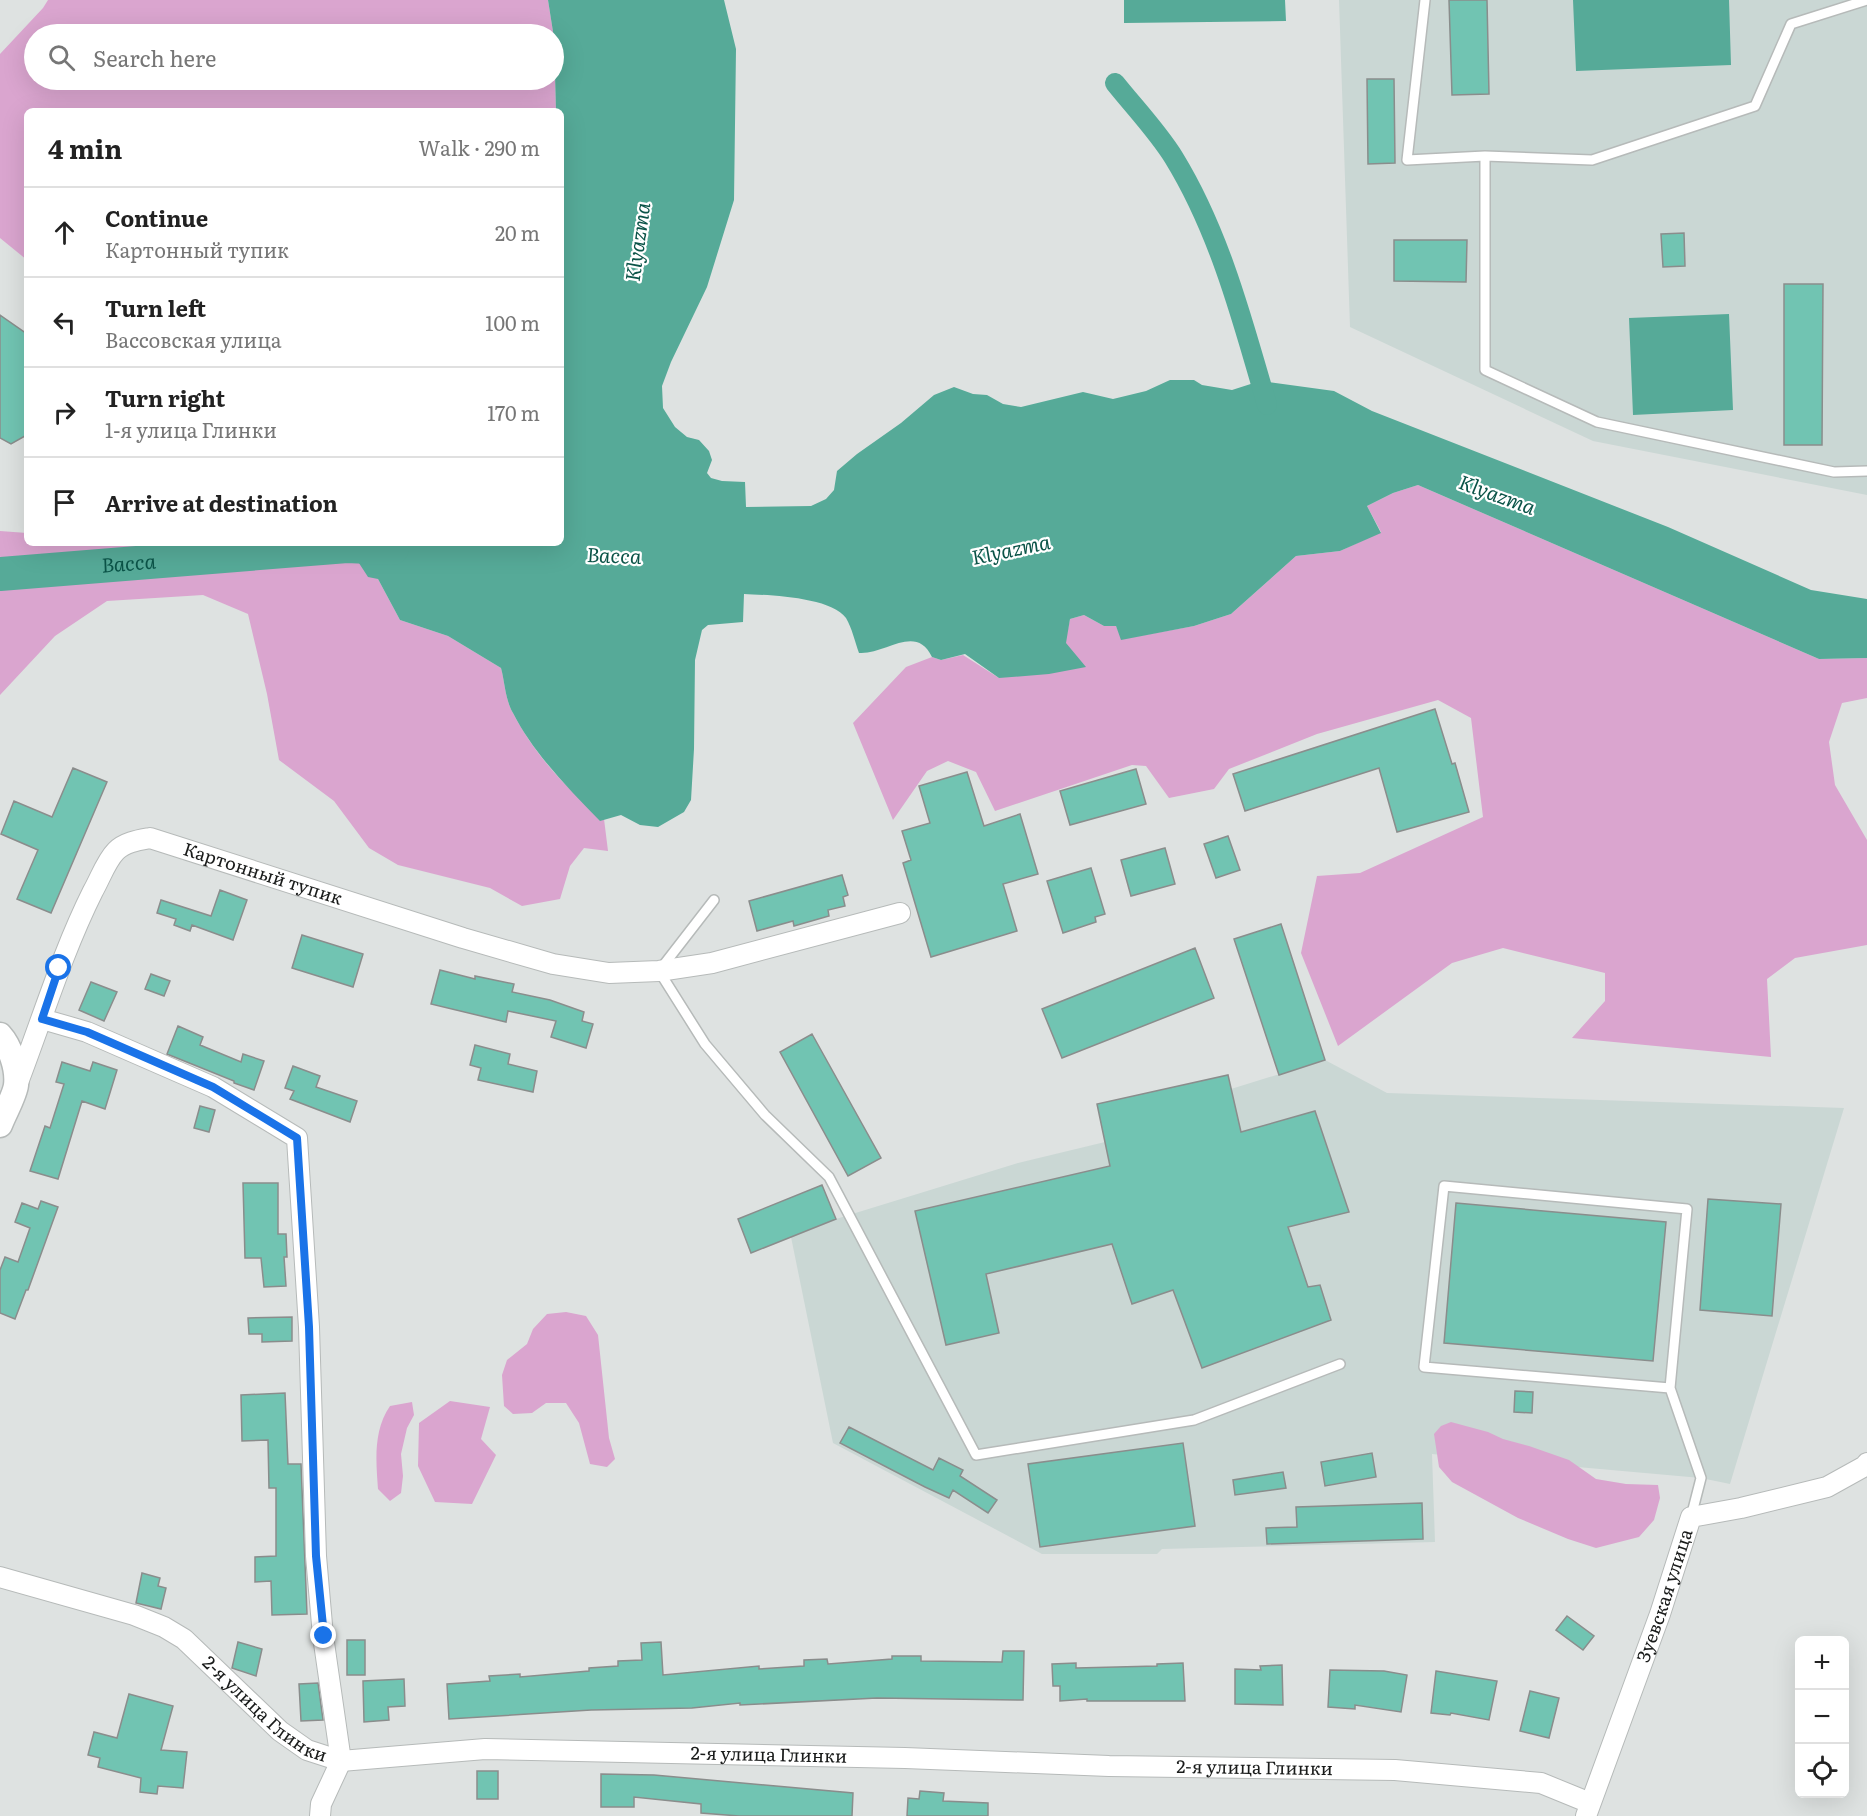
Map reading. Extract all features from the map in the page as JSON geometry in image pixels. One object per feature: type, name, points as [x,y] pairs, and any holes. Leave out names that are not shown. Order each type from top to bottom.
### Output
[{"type":"street","name":"Картонный тупик","points":[[16,1085],[82,913],[117,850],[134,840],[150,838],[430,928],[552,964],[609,973],[659,971],[712,963],[900,913]]},
{"type":"street","points":[[42,1019],[87,1032],[213,1087],[297,1138],[309,1327],[316,1556],[341,1761],[321,1804],[320,1816]]},
{"type":"street","points":[[0,1035],[5,1040],[14,1062],[16,1085],[0,1125]]},
{"type":"street","name":"Зуевская улица","points":[[1588,1809],[1660,1614],[1691,1516],[1741,1508],[1827,1486],[1866,1465]]},
{"type":"street","name":"2-я улица Глинки","points":[[0,1577],[134,1615],[164,1627],[184,1639],[280,1731],[307,1750],[341,1761],[485,1749],[905,1758],[1121,1766],[1395,1770],[1541,1783],[1588,1809]]},
{"type":"lane","points":[[1425,0],[1407,160],[1485,156],[1592,159],[1755,106],[1791,24],[1867,0]]},
{"type":"lane","points":[[1485,156],[1485,370],[1597,422],[1834,472],[1867,471]]},
{"type":"lane","points":[[714,900],[659,971],[705,1044],[765,1115],[829,1177],[976,1455],[1194,1420],[1340,1364]]},
{"type":"lane","points":[[1670,1388],[1424,1367],[1444,1186],[1687,1209],[1670,1388],[1701,1478],[1691,1516]]},
{"type":"shaded area","points":[[48,0],[548,0],[552,24],[28,24]]},
{"type":"shaded area","points":[[1339,0],[1867,0],[1867,495],[1593,441],[1350,327]]},
{"type":"shaded area","points":[[24,28],[24,90],[555,90],[556,108],[24,108],[24,258],[0,238],[0,54]]},
{"type":"shaded area","points":[[1418,485],[1819,659],[1867,658],[1867,698],[1842,703],[1829,742],[1835,785],[1867,840],[1867,945],[1795,958],[1767,979],[1771,1057],[1572,1038],[1605,1001],[1605,973],[1503,948],[1452,963],[1338,1046],[1301,953],[1317,876],[1360,873],[1483,817],[1471,718],[1438,700],[1317,734],[1229,769],[1214,789],[1169,798],[1146,766],[1132,765],[995,811],[976,772],[948,761],[927,771],[893,820],[853,723],[906,667],[932,657],[941,660],[963,655],[999,678],[1065,643],[1070,619],[1084,615],[1104,626],[1116,626],[1122,639],[1194,626],[1231,614],[1296,556],[1340,551],[1381,532],[1367,506],[1393,493]]},
{"type":"shaded area","points":[[0,531],[24,533],[24,546],[347,546],[378,579],[400,620],[448,636],[501,668],[508,702],[521,728],[553,771],[604,819],[608,851],[584,848],[570,866],[560,899],[522,906],[490,888],[398,865],[369,848],[334,801],[279,760],[267,694],[248,614],[203,595],[107,601],[55,636],[0,695]]},
{"type":"shaded area","points":[[1325,1060],[1387,1093],[1844,1108],[1730,1484],[1701,1478],[1432,1454],[1435,1542],[1162,1549],[1157,1554],[1042,1554],[833,1443],[791,1237],[836,1219],[1018,1163],[1105,1142],[1231,1089]]},
{"type":"shaded area","points":[[566,1312],[586,1316],[598,1335],[609,1438],[615,1459],[607,1467],[590,1464],[579,1423],[566,1403],[546,1403],[532,1413],[513,1414],[504,1406],[502,1375],[507,1360],[527,1344],[533,1329],[547,1314]]},
{"type":"shaded area","points":[[450,1401],[490,1407],[481,1439],[496,1455],[472,1504],[435,1502],[418,1466],[419,1423]]},
{"type":"shaded area","points":[[412,1402],[414,1415],[407,1428],[401,1454],[403,1476],[401,1493],[390,1501],[378,1489],[376,1457],[378,1436],[390,1406]]},
{"type":"shaded area","points":[[1451,1422],[1488,1432],[1569,1460],[1596,1479],[1626,1484],[1658,1485],[1660,1498],[1654,1520],[1639,1537],[1596,1548],[1518,1518],[1452,1482],[1439,1467],[1434,1434],[1441,1426]]},
{"type":"water","name":"Klyazma","points":[[548,0],[724,0],[736,49],[734,200],[707,287],[662,386],[663,408],[675,427],[687,437],[699,440],[709,451],[712,460],[707,473],[711,478],[745,482],[746,507],[811,506],[826,499],[834,490],[837,471],[934,395],[954,387],[973,394],[987,395],[1003,404],[1021,407],[1083,392],[1113,399],[1146,391],[1170,380],[1194,380],[1202,385],[1232,390],[1260,381],[1334,391],[1372,411],[1668,527],[1811,590],[1867,599],[1867,658],[1819,659],[1418,485],[1393,493],[1367,506],[1381,533],[1340,551],[1296,556],[1231,614],[1194,626],[1121,640],[1116,626],[1104,626],[1084,615],[1070,619],[1066,643],[1086,667],[1049,674],[999,678],[965,654],[941,660],[932,657],[918,642],[909,641],[859,653],[846,618],[838,611],[798,598],[744,594],[743,622],[708,625],[702,630],[695,660],[691,800],[684,812],[658,827],[640,825],[621,815],[600,821],[552,770],[521,728],[508,702],[501,668],[448,636],[400,620],[378,579],[368,577],[348,546],[564,546],[564,108],[556,108],[555,90],[564,90],[564,24],[552,24]]},
{"type":"water","points":[[1124,0],[1285,0],[1286,21],[1124,23]]},
{"type":"water","points":[[1573,0],[1729,0],[1731,65],[1576,71]]},
{"type":"water","points":[[1729,314],[1733,410],[1633,415],[1629,318]]},
{"type":"building","points":[[1449,0],[1487,0],[1489,94],[1452,95]]},
{"type":"building","points":[[1367,79],[1394,79],[1395,163],[1368,164]]},
{"type":"building","points":[[1684,233],[1685,266],[1663,267],[1661,234]]},
{"type":"building","points":[[1394,240],[1467,240],[1466,282],[1394,281]]},
{"type":"building","points":[[1784,284],[1823,284],[1822,445],[1784,445]]},
{"type":"building","points":[[0,315],[24,332],[24,437],[11,444],[0,438]]},
{"type":"building","points":[[1435,709],[1452,764],[1455,763],[1469,812],[1397,832],[1379,768],[1245,811],[1233,774]]},
{"type":"building","points":[[73,768],[107,782],[51,913],[17,899],[38,850],[1,834],[14,801],[52,817]]},
{"type":"building","points":[[1136,769],[1146,804],[1070,825],[1060,791]]},
{"type":"building","points":[[967,772],[984,826],[1020,814],[1038,874],[1003,884],[1017,931],[931,957],[903,863],[911,860],[902,831],[930,823],[919,786]]},
{"type":"building","points":[[1228,836],[1240,870],[1216,878],[1204,844]]},
{"type":"building","points":[[1165,848],[1175,884],[1131,896],[1121,860]]},
{"type":"building","points":[[1091,868],[1105,914],[1095,917],[1096,922],[1063,933],[1047,881]]},
{"type":"building","points":[[842,875],[848,895],[843,897],[845,906],[828,910],[829,916],[794,926],[793,921],[757,931],[749,901]]},
{"type":"building","points":[[220,890],[247,900],[233,940],[192,925],[190,931],[174,925],[176,919],[157,913],[161,900],[211,916]]},
{"type":"building","points":[[1281,924],[1325,1060],[1279,1075],[1234,939]]},
{"type":"building","points":[[302,935],[363,954],[353,987],[292,968]]},
{"type":"building","points":[[1195,948],[1214,998],[1062,1058],[1042,1009]]},
{"type":"building","points":[[440,970],[475,979],[475,976],[514,984],[512,992],[550,1000],[584,1012],[582,1021],[593,1024],[586,1048],[551,1037],[556,1021],[508,1011],[506,1022],[431,1004]]},
{"type":"building","points":[[151,974],[170,981],[164,996],[145,989]]},
{"type":"building","points":[[91,982],[117,992],[104,1021],[79,1010]]},
{"type":"building","points":[[178,1026],[203,1037],[200,1045],[241,1062],[243,1054],[264,1061],[254,1090],[167,1054]]},
{"type":"building","points":[[812,1034],[881,1158],[848,1176],[780,1052]]},
{"type":"building","points":[[475,1045],[510,1054],[508,1064],[537,1071],[533,1092],[478,1080],[481,1068],[470,1065]]},
{"type":"building","points":[[62,1062],[90,1071],[93,1062],[117,1070],[105,1109],[82,1101],[58,1179],[30,1171],[45,1126],[50,1128],[64,1084],[56,1082]]},
{"type":"building","points":[[293,1066],[320,1076],[316,1087],[357,1101],[350,1122],[290,1099],[294,1091],[285,1088]]},
{"type":"building","points":[[1228,1075],[1241,1132],[1315,1111],[1349,1212],[1288,1227],[1308,1287],[1320,1285],[1331,1320],[1202,1368],[1173,1290],[1132,1304],[1112,1244],[986,1274],[999,1333],[946,1345],[915,1211],[1110,1166],[1097,1104]]},
{"type":"building","points":[[200,1106],[215,1110],[209,1132],[194,1128]]},
{"type":"building","points":[[243,1183],[278,1183],[278,1234],[286,1234],[287,1257],[284,1257],[286,1286],[264,1287],[261,1258],[245,1258]]},
{"type":"building","points":[[822,1185],[836,1219],[751,1253],[738,1219]]},
{"type":"building","points":[[1708,1199],[1781,1204],[1772,1316],[1700,1310]]},
{"type":"building","points":[[41,1201],[58,1207],[15,1319],[0,1313],[0,1270],[5,1257],[18,1262],[30,1228],[15,1222],[22,1203],[38,1209]]},
{"type":"building","points":[[1456,1203],[1666,1222],[1653,1361],[1444,1343]]},
{"type":"building","points":[[292,1317],[292,1341],[262,1342],[262,1334],[249,1334],[248,1318]]},
{"type":"building","points":[[1515,1391],[1533,1392],[1532,1413],[1514,1412]]},
{"type":"building","points":[[285,1393],[288,1464],[301,1464],[307,1614],[272,1615],[271,1581],[255,1582],[255,1557],[276,1556],[276,1488],[269,1488],[268,1440],[242,1441],[241,1395]]},
{"type":"building","points":[[849,1427],[933,1470],[939,1458],[963,1470],[960,1476],[997,1500],[988,1513],[953,1490],[949,1498],[925,1487],[840,1443]]},
{"type":"building","points":[[1183,1443],[1195,1526],[1040,1547],[1028,1464]]},
{"type":"building","points":[[1372,1453],[1376,1477],[1325,1486],[1321,1462]]},
{"type":"building","points":[[1283,1472],[1286,1488],[1235,1495],[1233,1480]]},
{"type":"building","points":[[1422,1503],[1423,1539],[1267,1544],[1266,1528],[1297,1527],[1296,1507]]},
{"type":"building","points":[[142,1573],[160,1578],[158,1586],[166,1588],[161,1609],[136,1603]]},
{"type":"building","points":[[1567,1616],[1594,1636],[1583,1650],[1556,1630]]},
{"type":"building","points":[[347,1640],[365,1640],[365,1675],[347,1675]]},
{"type":"building","points":[[238,1642],[262,1649],[256,1676],[232,1668]]},
{"type":"building","points":[[661,1642],[663,1675],[759,1666],[759,1669],[804,1666],[804,1660],[827,1659],[828,1664],[892,1659],[892,1656],[921,1656],[921,1661],[1002,1662],[1003,1651],[1024,1651],[1023,1700],[877,1698],[740,1705],[740,1703],[692,1708],[591,1710],[449,1719],[447,1684],[490,1681],[489,1676],[520,1674],[520,1677],[618,1666],[618,1661],[642,1660],[641,1643]]},
{"type":"building","points":[[1076,1663],[1076,1668],[1183,1663],[1185,1701],[1087,1701],[1087,1699],[1060,1701],[1060,1686],[1053,1686],[1052,1664]]},
{"type":"building","points":[[1282,1665],[1283,1705],[1235,1704],[1235,1669],[1261,1670],[1260,1666]]},
{"type":"building","points":[[1330,1670],[1384,1671],[1407,1675],[1401,1712],[1355,1705],[1355,1709],[1328,1707]]},
{"type":"building","points":[[1436,1671],[1497,1681],[1489,1720],[1451,1713],[1450,1715],[1431,1713]]},
{"type":"building","points":[[404,1679],[405,1706],[388,1707],[389,1720],[364,1722],[363,1681]]},
{"type":"building","points":[[318,1683],[323,1720],[301,1721],[299,1684]]},
{"type":"building","points":[[1530,1691],[1559,1698],[1549,1738],[1520,1731]]},
{"type":"building","points":[[129,1694],[173,1706],[161,1750],[187,1752],[183,1788],[158,1786],[157,1794],[140,1792],[141,1778],[98,1767],[100,1758],[88,1755],[94,1732],[117,1738]]},
{"type":"building","points":[[477,1771],[498,1771],[498,1799],[477,1799]]},
{"type":"building","points":[[601,1774],[654,1775],[853,1793],[852,1816],[739,1816],[701,1813],[701,1804],[634,1797],[634,1807],[601,1807]]},
{"type":"building","points":[[920,1791],[944,1793],[943,1801],[988,1803],[988,1816],[907,1816],[908,1798],[919,1799]]},
{"type":"waterway","points":[[1115,83],[1168,148],[1205,217],[1229,278],[1267,405]]},
{"type":"waterway","name":"Васса","points":[[0,574],[347,546],[392,548]]},
{"type":"route","points":[[59,968],[42,1019],[87,1032],[213,1087],[297,1138],[309,1327],[316,1556],[324,1636]]}]
